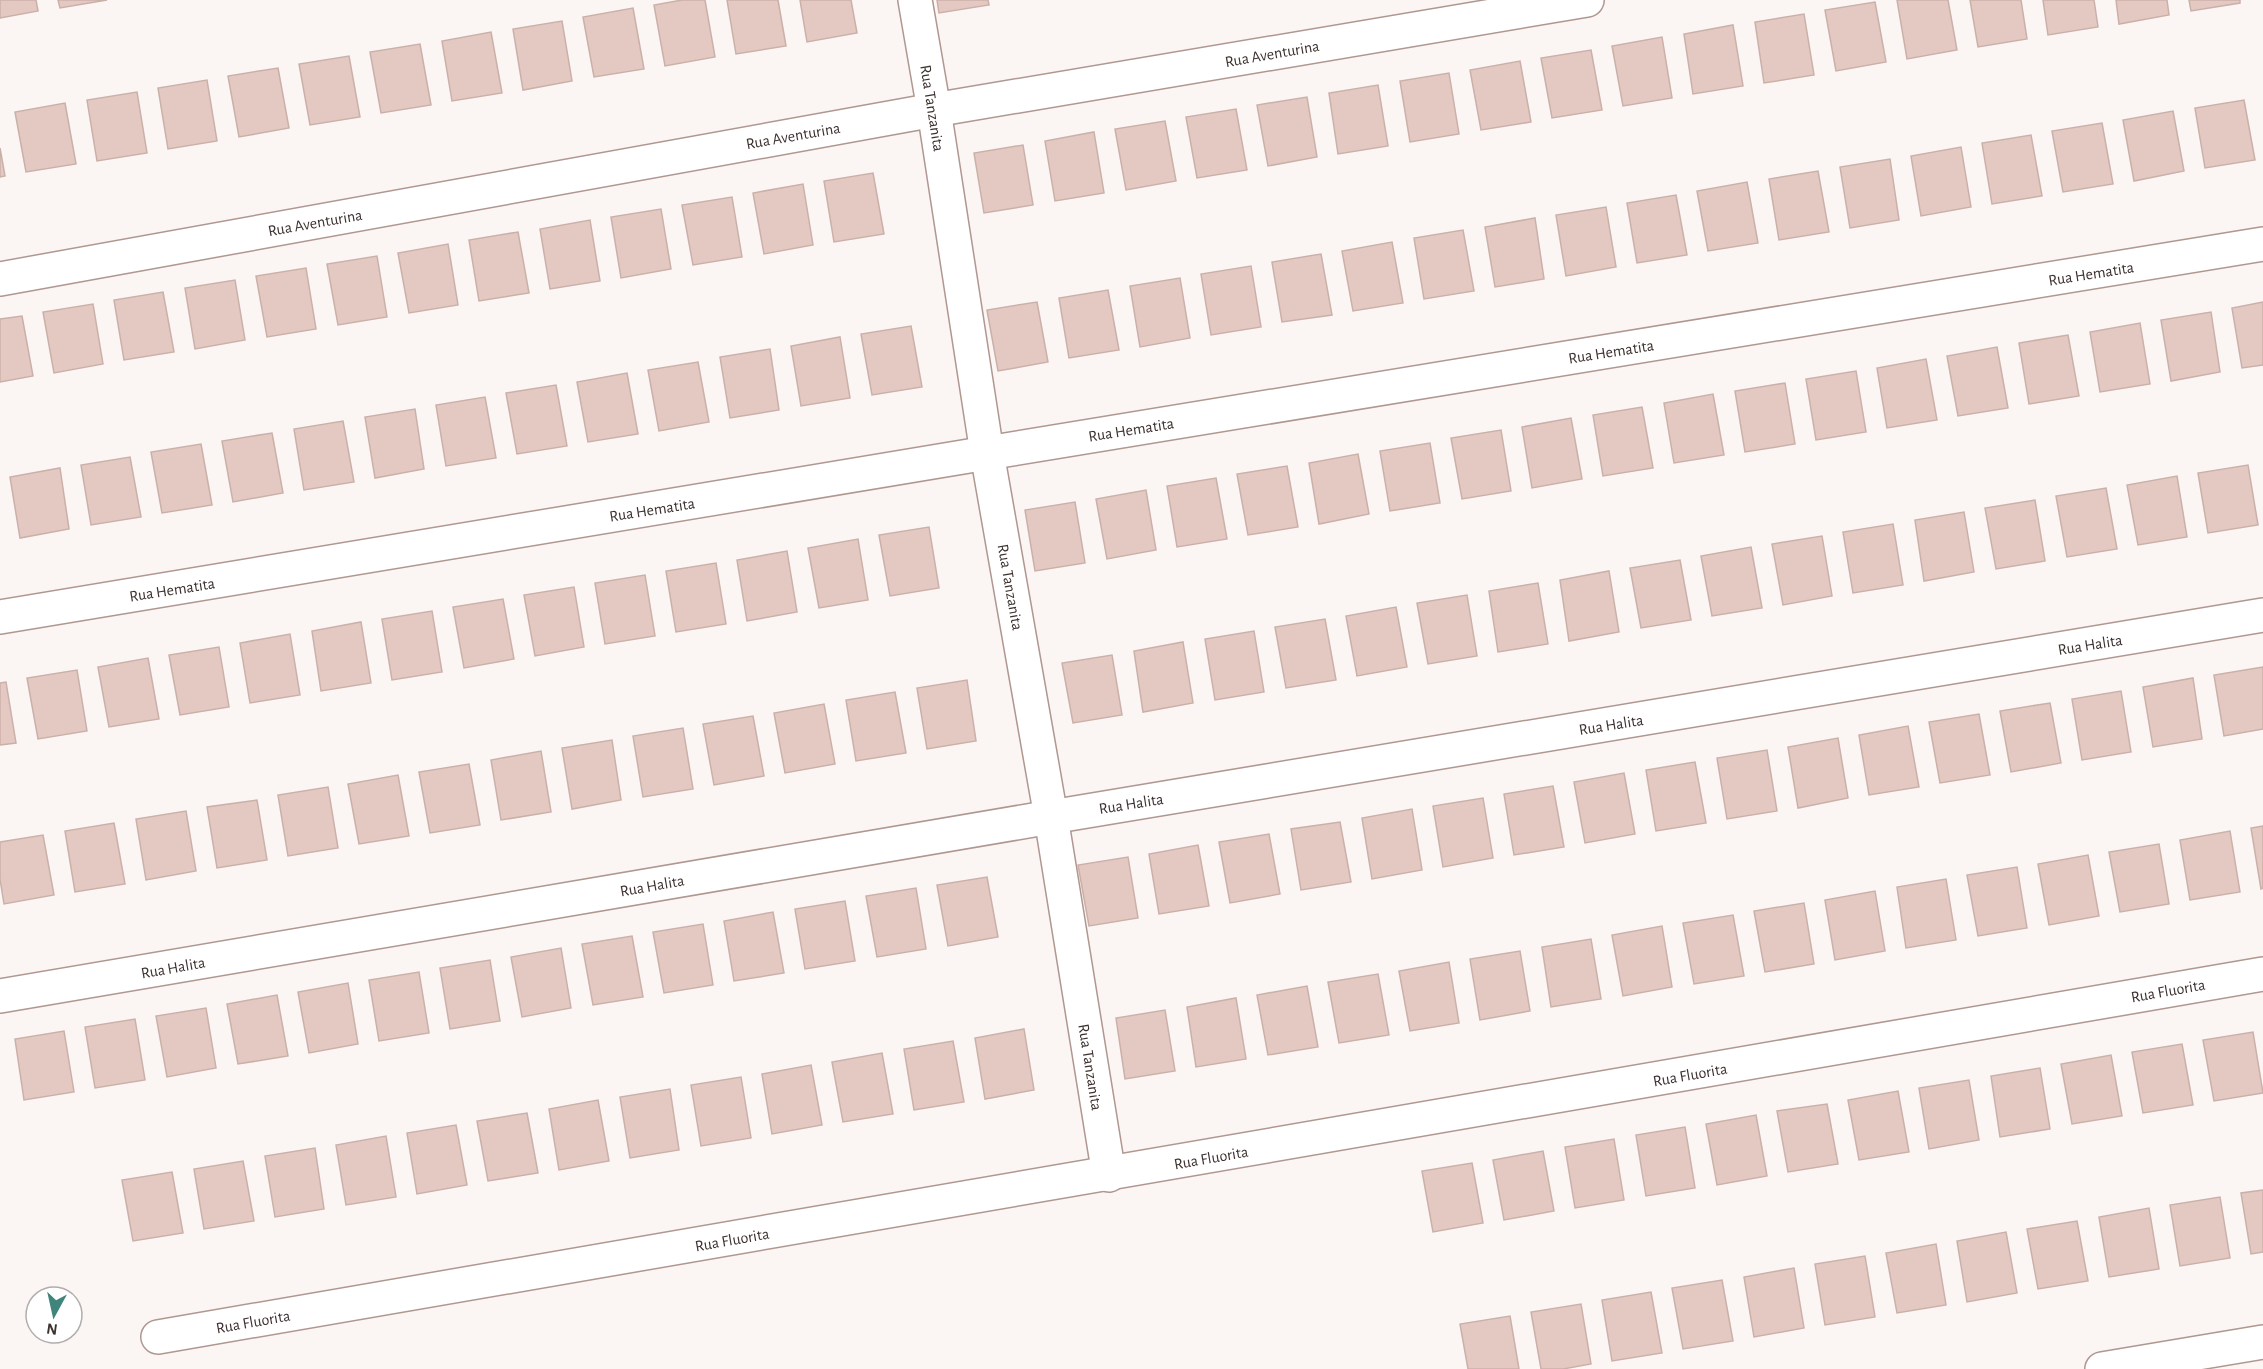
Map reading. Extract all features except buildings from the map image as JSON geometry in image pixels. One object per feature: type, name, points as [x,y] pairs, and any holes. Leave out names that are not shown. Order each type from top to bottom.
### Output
[{"type":"street","name":"Rua Tanzanita","points":[[915,0],[987,453],[1051,817],[1109,1174]]},
{"type":"street","name":"Rua Aventurina","points":[[0,279],[934,110],[1587,0]]},
{"type":"street","name":"Rua Hematita","points":[[0,618],[987,453],[2263,244]]},
{"type":"street","name":"Rua Halita","points":[[0,996],[1051,817],[2263,615]]},
{"type":"street","name":"Rua Fluorita","points":[[158,1337],[2263,974]]},
{"type":"street","points":[[2102,1369],[2263,1342]]}]
